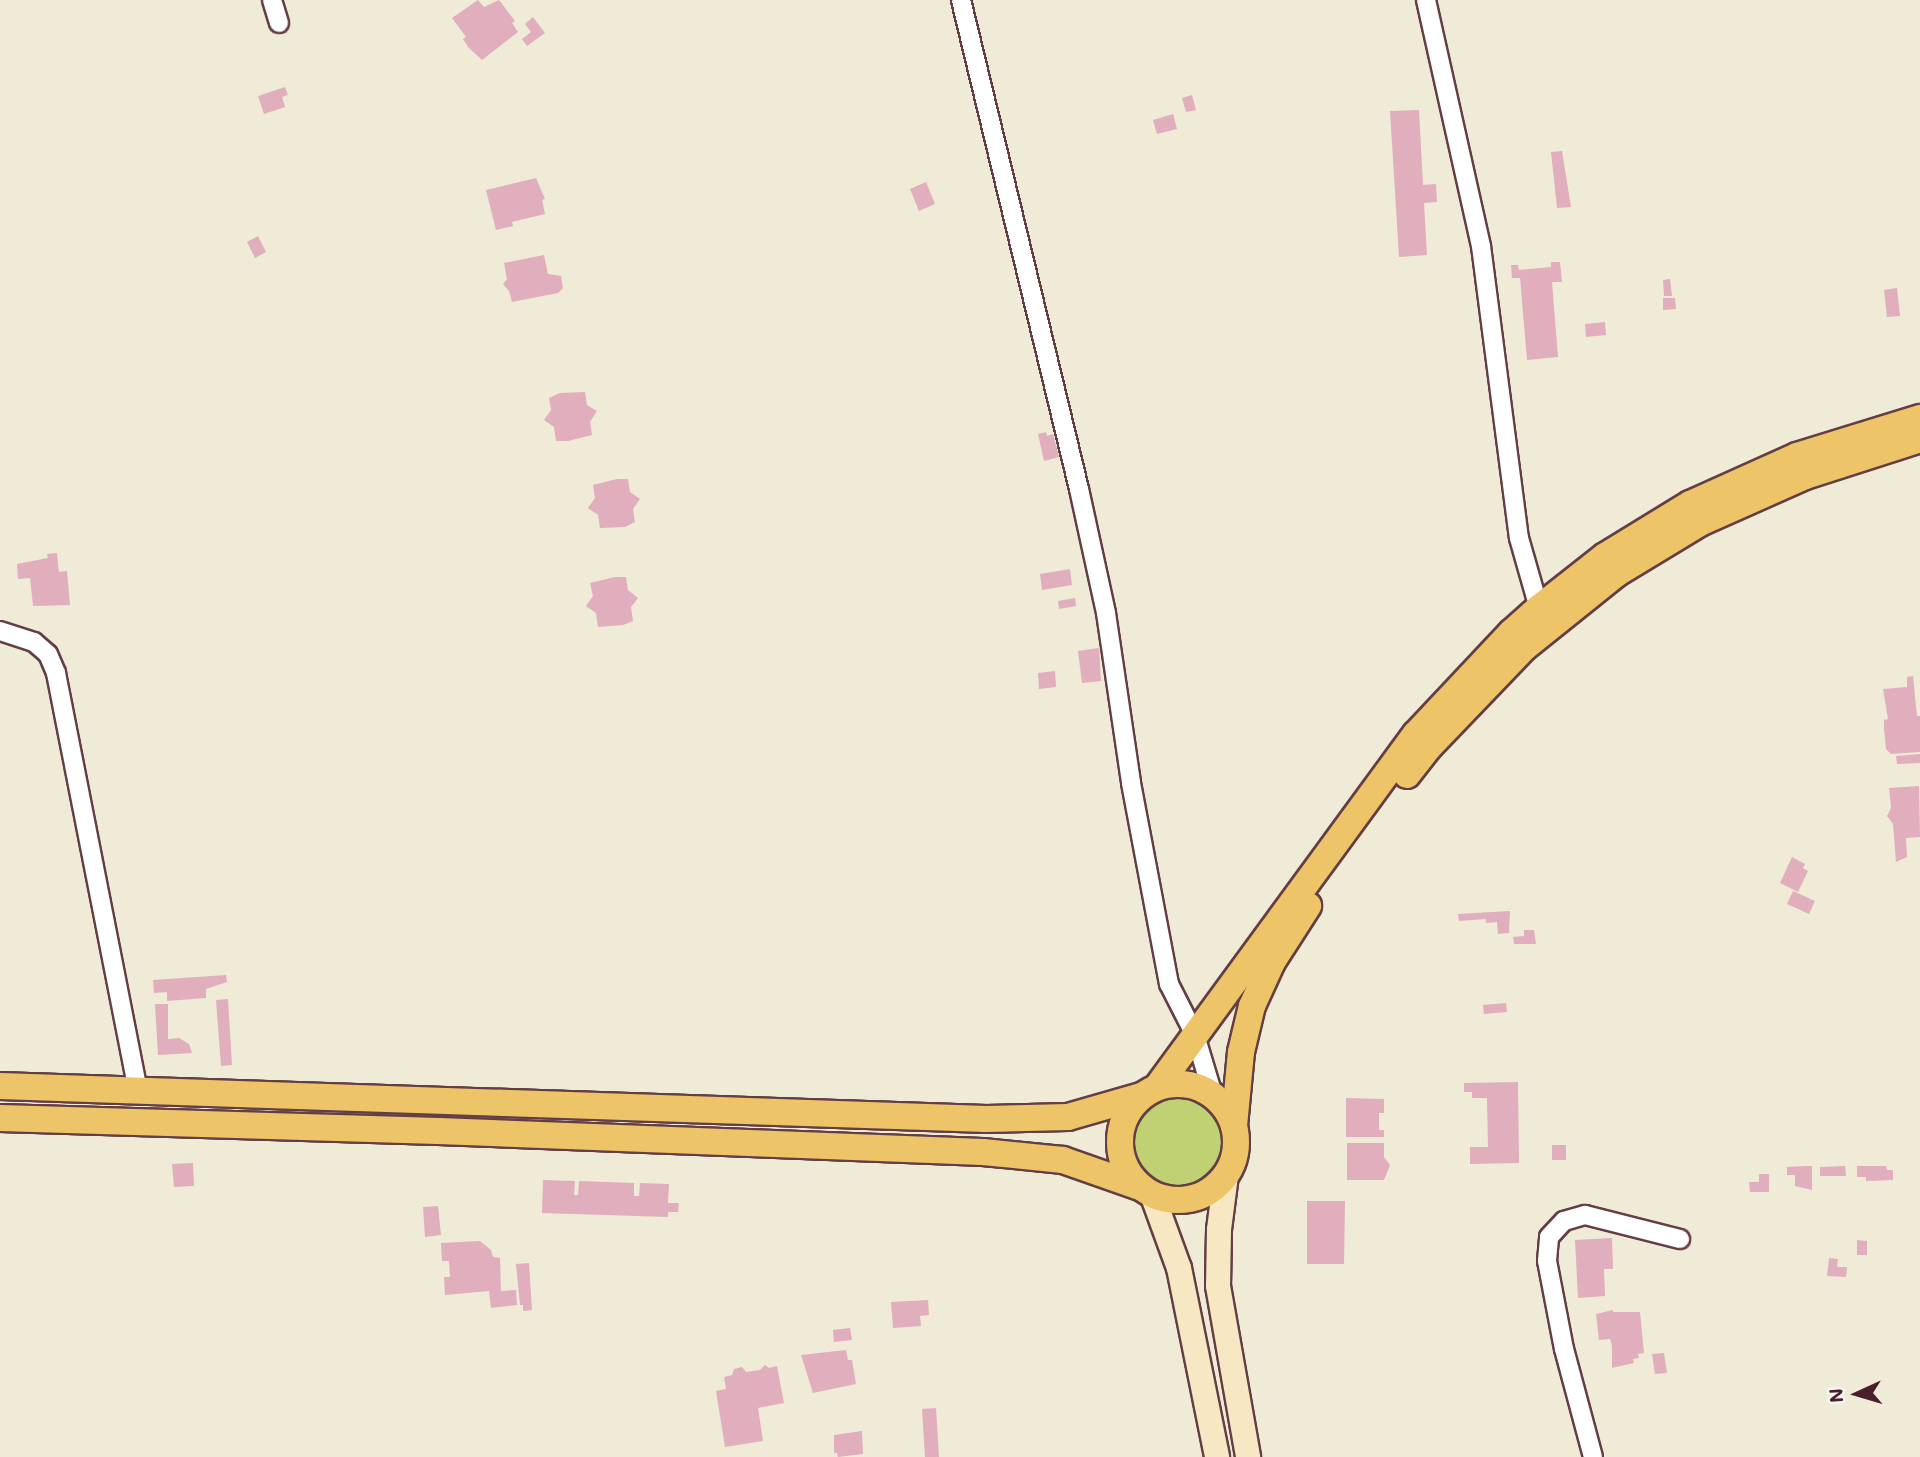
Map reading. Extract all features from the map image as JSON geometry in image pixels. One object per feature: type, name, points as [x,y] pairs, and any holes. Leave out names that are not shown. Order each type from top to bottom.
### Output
[{"type":"main road","points":[[1217,1457],[1179,1268],[1146,1191],[1125,1166],[1119,1141],[1125,1116],[1195,1035],[1416,734],[1511,632],[1605,556],[1690,504],[1797,456],[1920,418]]},
{"type":"main road","points":[[0,1118],[479,1132],[984,1152],[1063,1160],[1165,1199],[1193,1199],[1217,1185],[1234,1160],[1234,1126],[1241,1052],[1252,1006],[1272,962],[1304,911],[1428,748],[1525,647],[1616,574],[1700,523],[1805,476],[1920,439]]},
{"type":"main road","points":[[0,1086],[986,1119],[1068,1117],[1177,1083],[1196,1086],[1213,1095],[1226,1108],[1234,1126]]},
{"type":"main road","points":[[1226,1175],[1219,1230],[1218,1286],[1248,1457]]},
{"type":"street","points":[[272,0],[279,23]]},
{"type":"street","points":[[961,0],[1076,475],[1103,601],[1131,783],[1164,962],[1175,1000],[1195,1035],[1213,1095]]},
{"type":"street","points":[[1426,0],[1481,246],[1519,538],[1539,608]]},
{"type":"street","points":[[0,631],[34,642],[48,654],[56,673],[138,1091]]},
{"type":"street","points":[[1592,1457],[1564,1349],[1547,1261],[1549,1237],[1564,1220],[1585,1215],[1680,1239]]},
{"type":"green space","points":[[1181,1096],[1199,1100],[1213,1110],[1223,1124],[1227,1142],[1223,1160],[1213,1174],[1199,1184],[1181,1188],[1163,1184],[1149,1174],[1139,1160],[1135,1142],[1139,1124],[1149,1110],[1163,1100]]},
{"type":"building","points":[[478,0],[484,7],[499,0],[515,21],[512,23],[518,32],[482,60],[468,47],[463,39],[466,37],[452,18]]},
{"type":"building","points":[[533,17],[545,33],[527,46],[522,39],[531,32],[525,24]]},
{"type":"building","points":[[285,87],[288,95],[282,97],[285,107],[264,114],[258,96]]},
{"type":"building","points":[[1192,95],[1196,110],[1186,112],[1182,98]]},
{"type":"building","points":[[1419,110],[1423,185],[1436,184],[1437,202],[1424,203],[1427,255],[1399,257],[1390,111]]},
{"type":"building","points":[[1173,114],[1177,129],[1157,134],[1153,120]]},
{"type":"building","points":[[1562,151],[1571,207],[1557,208],[1551,152]]},
{"type":"building","points":[[536,178],[545,199],[542,200],[545,214],[512,222],[513,226],[496,230],[486,190]]},
{"type":"building","points":[[926,182],[935,204],[919,211],[910,189]]},
{"type":"building","points":[[258,236],[266,252],[255,258],[247,242]]},
{"type":"building","points":[[544,255],[548,274],[561,276],[563,288],[558,293],[512,302],[509,291],[503,284],[507,279],[504,263]]},
{"type":"building","points":[[1551,262],[1560,262],[1562,282],[1552,282],[1558,357],[1527,360],[1520,278],[1512,278],[1511,265],[1518,265],[1519,270],[1551,267]]},
{"type":"building","points":[[1670,279],[1672,296],[1664,296],[1663,280]]},
{"type":"building","points":[[1897,288],[1900,316],[1887,317],[1884,290]]},
{"type":"building","points":[[1663,298],[1675,298],[1676,309],[1663,310]]},
{"type":"building","points":[[1605,322],[1606,335],[1586,337],[1585,324]]},
{"type":"building","points":[[585,392],[587,405],[597,411],[590,422],[592,435],[556,441],[554,427],[544,420],[551,410],[549,398],[560,393]]},
{"type":"building","points":[[1046,432],[1047,436],[1053,434],[1059,457],[1044,461],[1038,434]]},
{"type":"building","points":[[628,479],[630,492],[640,499],[633,509],[635,522],[625,527],[600,528],[598,515],[588,508],[595,498],[593,485]]},
{"type":"building","points":[[57,553],[59,572],[67,571],[70,605],[33,606],[30,578],[18,579],[17,564],[48,558],[47,554]]},
{"type":"building","points":[[1070,569],[1072,585],[1042,590],[1040,574]]},
{"type":"building","points":[[626,577],[628,590],[638,598],[631,607],[633,621],[623,625],[598,627],[596,613],[586,606],[593,596],[590,583]]},
{"type":"building","points":[[1075,598],[1076,606],[1059,609],[1058,601]]},
{"type":"building","points":[[1099,648],[1101,681],[1082,683],[1078,651]]},
{"type":"building","points":[[1055,671],[1056,687],[1039,689],[1038,673]]},
{"type":"building","points":[[1913,676],[1917,716],[1920,716],[1920,752],[1891,754],[1886,749],[1884,720],[1888,719],[1883,689],[1907,687],[1907,677]]},
{"type":"building","points":[[1920,754],[1920,763],[1897,764],[1896,756]]},
{"type":"building","points":[[1919,786],[1920,837],[1906,838],[1907,857],[1896,862],[1893,824],[1887,816],[1891,808],[1889,788]]},
{"type":"building","points":[[1792,857],[1805,864],[1803,868],[1808,871],[1798,892],[1780,883]]},
{"type":"building","points":[[1793,891],[1815,901],[1809,914],[1787,904]]},
{"type":"building","points":[[1510,911],[1509,933],[1498,934],[1497,922],[1486,923],[1486,919],[1459,921],[1458,914]]},
{"type":"building","points":[[1524,930],[1534,930],[1536,944],[1514,944],[1513,937],[1524,936]]},
{"type":"building","points":[[226,975],[227,982],[206,989],[206,998],[167,1001],[167,992],[154,993],[153,980]]},
{"type":"building","points":[[228,999],[232,1065],[221,1066],[216,1000]]},
{"type":"building","points":[[1506,1003],[1507,1012],[1484,1014],[1483,1005]]},
{"type":"building","points":[[155,1004],[168,1004],[168,1039],[179,1038],[189,1044],[192,1053],[158,1055]]},
{"type":"building","points":[[1518,1082],[1519,1163],[1470,1164],[1470,1147],[1488,1147],[1487,1098],[1472,1098],[1472,1092],[1464,1092],[1464,1083]]},
{"type":"building","points":[[1346,1098],[1384,1099],[1384,1113],[1379,1113],[1379,1130],[1384,1130],[1384,1137],[1346,1137]]},
{"type":"building","points":[[1347,1143],[1384,1143],[1384,1157],[1390,1165],[1384,1180],[1347,1180]]},
{"type":"building","points":[[1552,1145],[1566,1145],[1566,1160],[1552,1160]]},
{"type":"building","points":[[193,1163],[194,1186],[174,1187],[172,1164]]},
{"type":"building","points":[[1812,1166],[1812,1190],[1795,1186],[1795,1175],[1787,1175],[1787,1167]]},
{"type":"building","points":[[1845,1166],[1846,1176],[1820,1176],[1820,1167]]},
{"type":"building","points":[[1857,1166],[1886,1166],[1887,1170],[1893,1170],[1893,1180],[1866,1181],[1866,1177],[1857,1177]]},
{"type":"building","points":[[1759,1174],[1769,1174],[1769,1192],[1750,1192],[1749,1182],[1759,1182]]},
{"type":"building","points":[[543,1180],[575,1181],[574,1195],[578,1195],[579,1181],[634,1183],[634,1196],[639,1196],[640,1183],[669,1184],[668,1203],[679,1203],[678,1212],[668,1212],[668,1217],[542,1213]]},
{"type":"building","points":[[1307,1201],[1345,1201],[1344,1264],[1307,1264]]},
{"type":"building","points":[[438,1206],[441,1235],[425,1237],[423,1207]]},
{"type":"building","points":[[1612,1238],[1613,1269],[1604,1269],[1605,1296],[1578,1298],[1575,1240]]},
{"type":"building","points":[[1857,1240],[1867,1241],[1867,1255],[1857,1255]]},
{"type":"building","points":[[480,1241],[491,1250],[493,1257],[500,1258],[501,1291],[516,1290],[517,1305],[491,1308],[489,1291],[445,1295],[444,1277],[450,1277],[449,1261],[442,1261],[441,1243]]},
{"type":"building","points":[[1829,1258],[1838,1259],[1837,1267],[1847,1267],[1846,1277],[1827,1276]]},
{"type":"building","points":[[529,1263],[532,1310],[523,1311],[516,1264]]},
{"type":"building","points":[[928,1300],[929,1315],[920,1316],[921,1326],[893,1328],[891,1302]]},
{"type":"building","points":[[1613,1310],[1640,1312],[1644,1353],[1633,1359],[1634,1363],[1612,1368],[1610,1339],[1599,1340],[1596,1314]]},
{"type":"building","points":[[850,1328],[852,1340],[834,1342],[833,1330]]},
{"type":"building","points":[[846,1350],[848,1360],[852,1360],[856,1384],[813,1393],[801,1355]]},
{"type":"building","points":[[1664,1353],[1667,1373],[1655,1374],[1652,1354]]},
{"type":"building","points":[[765,1365],[769,1368],[777,1366],[784,1403],[758,1408],[763,1441],[725,1447],[716,1391],[726,1389],[724,1377],[732,1375],[734,1369],[742,1367],[746,1372],[760,1370]]},
{"type":"building","points":[[936,1408],[939,1457],[925,1457],[922,1409]]},
{"type":"building","points":[[862,1431],[863,1454],[838,1457],[837,1453],[834,1453],[834,1435]]}]
